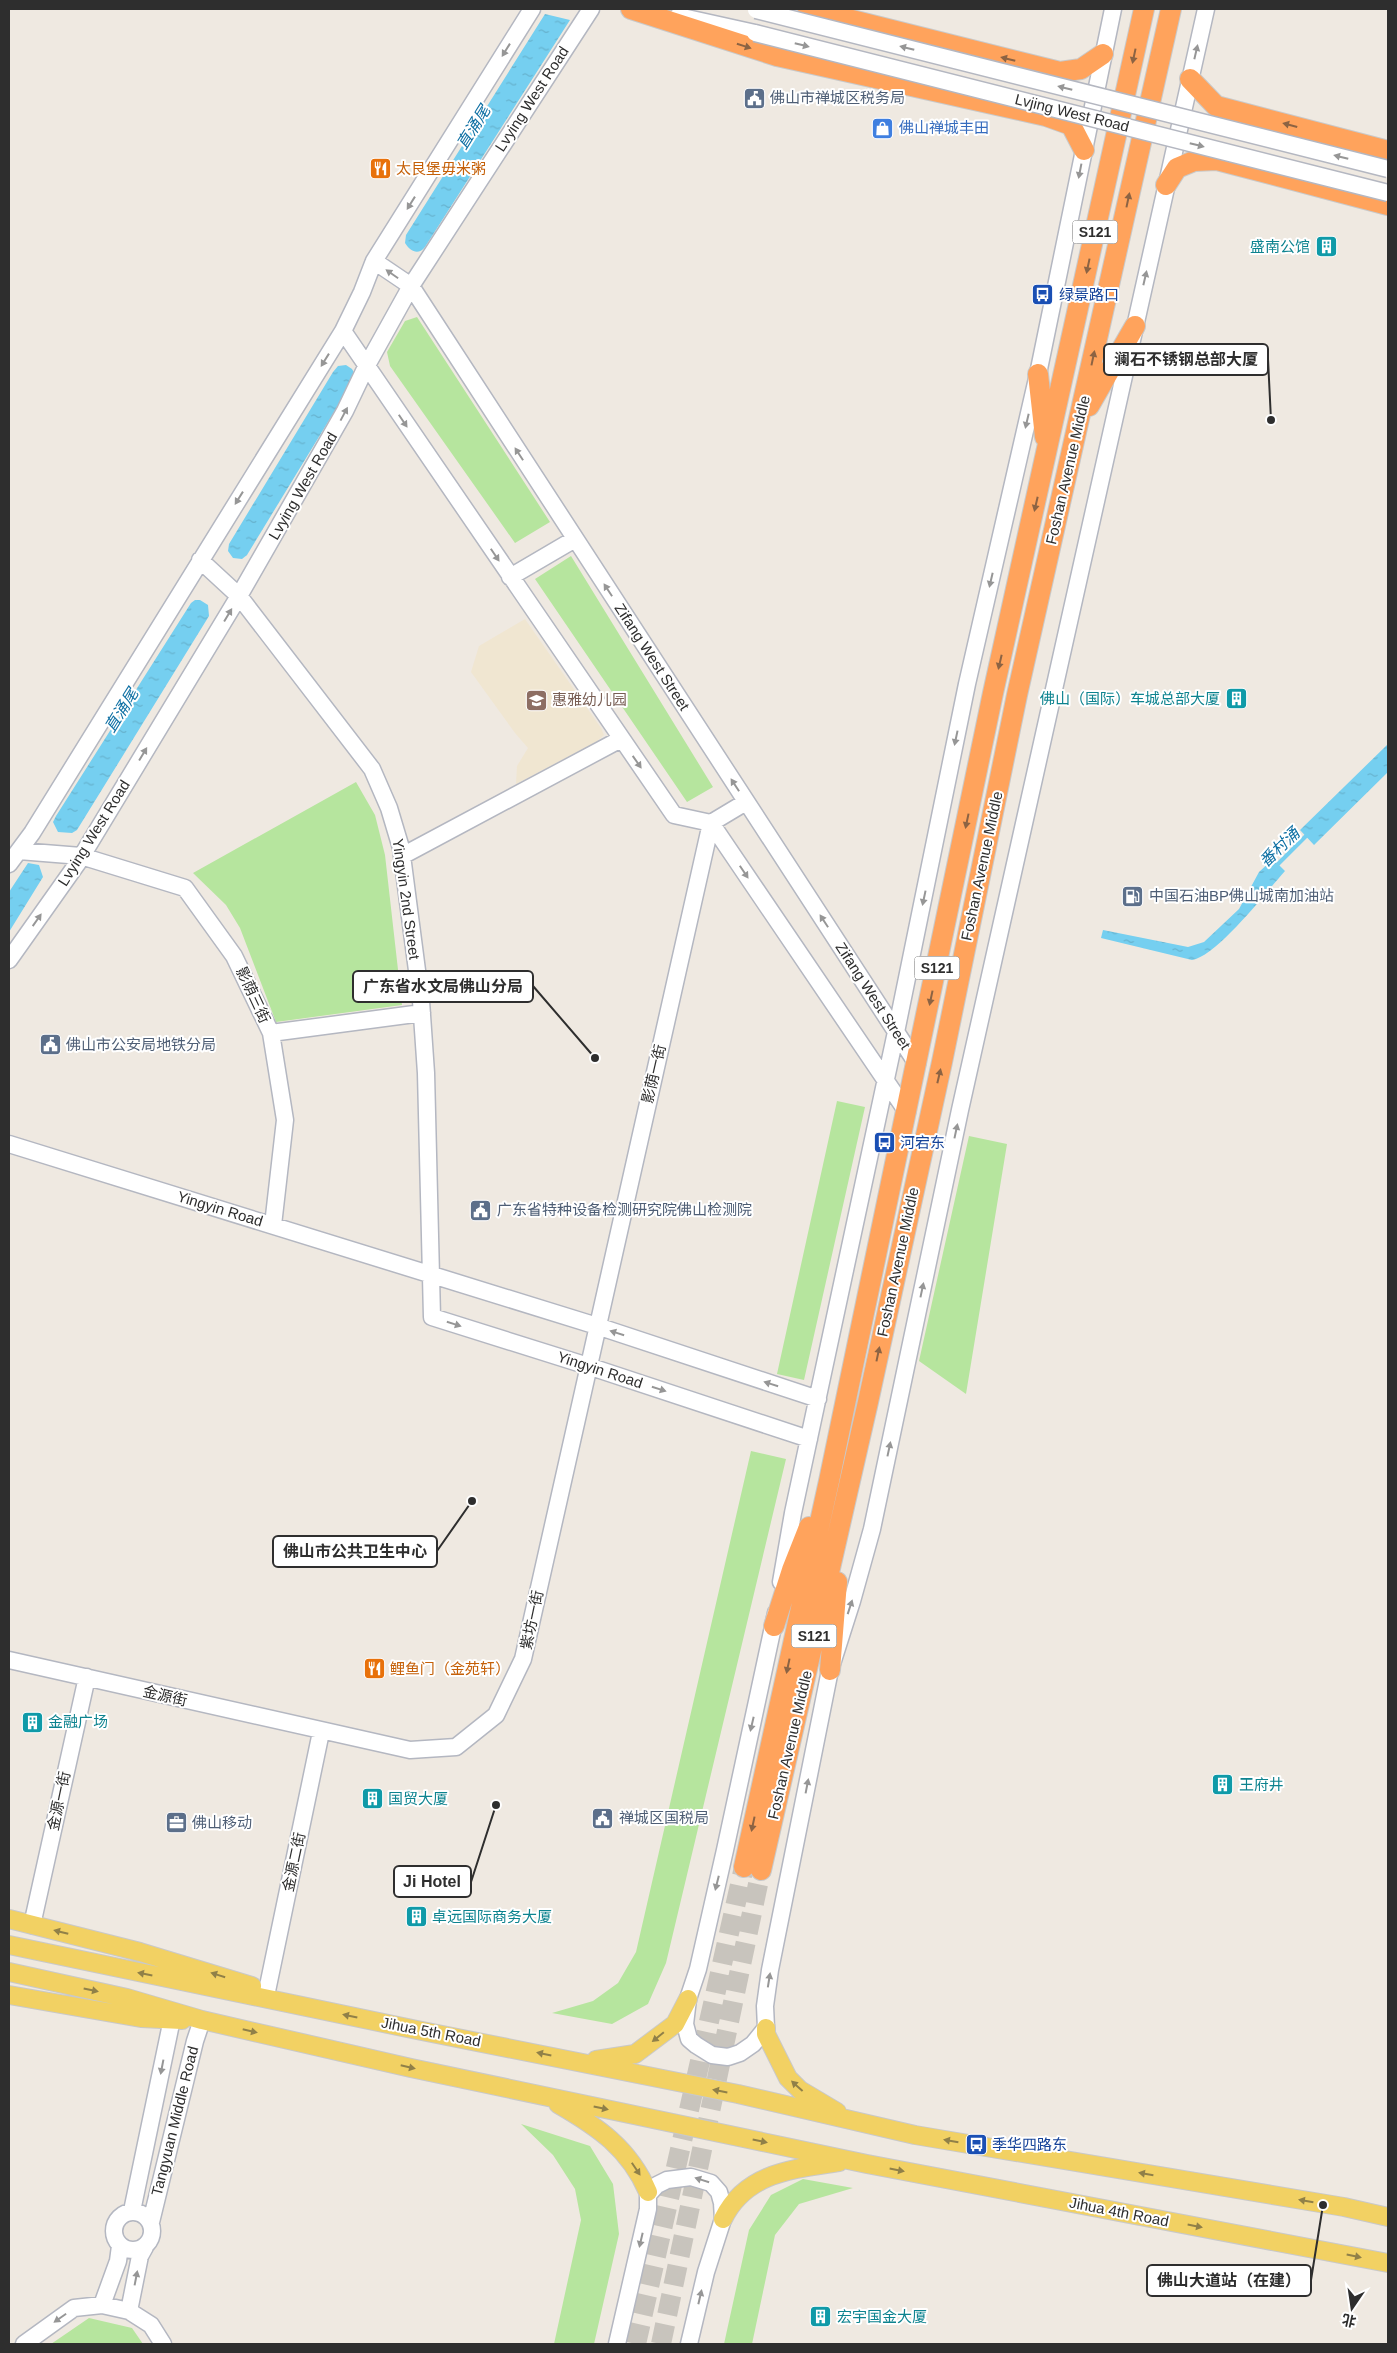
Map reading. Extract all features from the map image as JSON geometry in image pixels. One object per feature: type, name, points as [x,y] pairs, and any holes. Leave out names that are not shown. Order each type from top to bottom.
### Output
[{"type":"highway","points":[[631,9],[777,56],[1046,116],[1070,124],[1084,150]]},
{"type":"highway","points":[[808,9],[1060,72],[1081,70],[1103,54]]},
{"type":"highway","name":"Foshan Avenue Middle","points":[[1144,9],[1047,456],[993,693],[829,1481],[753,1868],[848,1488],[942,1062],[1017,695],[1171,9]]},
{"type":"highway","points":[[1190,79],[1216,106],[1388,150]]},
{"type":"highway","points":[[1166,185],[1177,168],[1194,161],[1217,160],[1388,205]]},
{"type":"highway","points":[[1079,423],[1134,326]]},
{"type":"highway","points":[[1038,374],[1047,456]]},
{"type":"highway","points":[[774,1626],[792,1570],[829,1481]]},
{"type":"highway","points":[[830,1670],[848,1488]]},
{"type":"main road","points":[[9,1919],[178,1962],[313,2008]]},
{"type":"main road","name":"Jihua 5th Road","points":[[9,1945],[581,2062],[853,2120]]},
{"type":"main road","points":[[9,1972],[127,1998],[202,2020],[544,2096],[850,2160]]},
{"type":"main road","points":[[9,1995],[112,2014],[161,2020],[202,2020]]},
{"type":"main road","points":[[581,2062],[635,2054],[675,2024],[688,1999]]},
{"type":"main road","points":[[766,2028],[769,2040],[788,2078],[800,2090],[853,2120],[915,2135],[1344,2207],[1388,2217]]},
{"type":"main road","points":[[544,2096],[605,2134],[626,2154],[641,2175],[648,2193]]},
{"type":"main road","points":[[724,2219],[728,2210],[749,2187],[767,2176],[850,2160]]},
{"type":"main road","name":"Jihua 4th Road","points":[[850,2160],[1388,2263]]},
{"type":"street","points":[[9,864],[32,833],[343,331],[362,292],[374,261],[532,9]]},
{"type":"street","name":"Lvying West Road","points":[[9,960],[82,856],[240,596],[345,411],[366,367],[411,286],[591,9]]},
{"type":"street","name":"Lvjing West Road","points":[[647,9],[755,33],[1388,193]]},
{"type":"street","name":"Lvjing West Road","points":[[754,9],[1388,169]]},
{"type":"street","points":[[1113,9],[1038,374],[967,684],[896,1032],[792,1513],[774,1626],[698,1969],[688,1999],[684,2024],[689,2039],[712,2055],[728,2057],[740,2053],[753,2044],[766,2028],[765,2006],[770,1970],[830,1670],[872,1529],[960,1110],[1206,9]]},
{"type":"street","name":"Zifang West Street","points":[[374,261],[411,286],[917,1064]]},
{"type":"street","points":[[343,331],[674,815],[711,823],[746,802]]},
{"type":"street","points":[[510,577],[575,539]]},
{"type":"street","name":"Yingyin 2nd Street","points":[[200,560],[240,596],[372,769],[390,808],[402,856],[422,1013],[432,1274]]},
{"type":"street","points":[[402,856],[621,739]]},
{"type":"street","points":[[711,823],[906,1112]]},
{"type":"street","name":"影荫一街","points":[[588,1366],[711,823]]},
{"type":"street","name":"影荫三街","points":[[19,851],[82,856],[185,888],[234,956],[271,1033],[285,1120],[273,1225]]},
{"type":"street","points":[[271,1033],[422,1013]]},
{"type":"street","name":"Yingyin Road","points":[[9,1144],[597,1326],[818,1399]]},
{"type":"street","name":"Yingyin Road","points":[[432,1274],[432,1317],[809,1439]]},
{"type":"street","name":"紫坊一街","points":[[321,1732],[410,1750],[456,1747],[496,1715],[524,1659],[588,1366]]},
{"type":"street","name":"金源街","points":[[9,1660],[321,1732]]},
{"type":"street","name":"金源一街","points":[[32,1925],[87,1677]]},
{"type":"street","name":"金源二街","points":[[266,1991],[321,1732]]},
{"type":"street","name":"Tangyuan Middle Road","points":[[132,2211],[172,2020]]},
{"type":"street","name":"Tangyuan Middle Road","points":[[150,2222],[195,2041],[202,2020]]},
{"type":"street","points":[[617,2344],[648,2209],[648,2193],[667,2180],[681,2177],[705,2180],[718,2192],[724,2219],[706,2272],[689,2344]]},
{"type":"street","points":[[102,2305],[118,2261],[120,2246],[114,2236],[115,2224],[119,2217],[132,2211],[145,2215],[150,2222],[152,2237],[140,2256],[130,2311]]},
{"type":"street","points":[[120,2246],[134,2250],[145,2246]]},
{"type":"street","points":[[24,2344],[74,2308],[102,2305],[130,2311],[151,2325],[163,2344]]},
{"type":"shaded area","name":"惠雅幼儿园","points":[[525,619],[604,735],[596,742],[516,784],[517,766],[528,748],[471,672],[479,646]]},
{"type":"green space","points":[[417,317],[550,522],[515,543],[390,366],[387,352],[405,321]]},
{"type":"green space","points":[[571,556],[713,787],[687,802],[535,579]]},
{"type":"green space","points":[[356,782],[375,815],[385,855],[402,1005],[276,1022],[240,928],[226,905],[193,873]]},
{"type":"green space","points":[[837,1101],[865,1107],[804,1380],[777,1374]]},
{"type":"green space","points":[[969,1136],[1007,1144],[966,1394],[919,1361]]},
{"type":"green space","points":[[751,1451],[786,1459],[666,1963],[648,2004],[612,2024],[552,2013],[593,2001],[618,1983],[636,1952]]},
{"type":"green space","points":[[521,2124],[590,2146],[613,2184],[619,2234],[594,2344],[554,2344],[581,2220],[575,2189],[553,2155]]},
{"type":"green space","points":[[803,2179],[853,2188],[799,2204],[775,2235],[752,2344],[724,2344],[749,2230],[771,2195]]},
{"type":"green space","points":[[89,2318],[132,2328],[143,2344],[51,2344]]},
{"type":"water","points":[[545,14],[570,20],[425,247],[417,252],[412,250],[405,243],[406,235]]},
{"type":"water","points":[[346,365],[352,369],[356,376],[247,555],[242,559],[233,558],[228,551],[229,544],[333,372],[338,366]]},
{"type":"water","points":[[195,600],[200,600],[208,605],[209,616],[77,830],[72,833],[58,832],[53,822],[56,816],[191,603]]},
{"type":"water","points":[[1388,744],[1388,772],[1314,845],[1300,830]]},
{"type":"water","points":[[1273,859],[1285,871],[1228,935],[1202,956],[1192,960],[1101,938],[1103,930],[1188,947],[1204,942],[1239,909],[1259,872]]},
{"type":"water","points":[[28,863],[39,865],[43,877],[9,932],[9,892]]},
{"type":"waterway","name":"番村涌","points":[[1276,866],[1308,834]]},
{"type":"tunnel","points":[[636,2344],[744,1867]]},
{"type":"tunnel","points":[[661,2344],[761,1870]]},
{"type":"place","name":"佛山市禅城区税务局","points":[[754,98]]},
{"type":"place","name":"佛山禅城丰田","points":[[883,128]]},
{"type":"place","name":"太艮堡毋米粥","points":[[380,169]]},
{"type":"place","name":"盛南公馆","points":[[1326,247]]},
{"type":"place","name":"绿景路口","points":[[1043,295]]},
{"type":"place","name":"澜石不锈钢总部大厦","points":[[1271,420]]},
{"type":"place","name":"佛山（国际）车城总部大厦","points":[[1236,699]]},
{"type":"place","name":"惠雅幼儿园","points":[[536,700]]},
{"type":"place","name":"中国石油BP佛山城南加油站","points":[[1133,896]]},
{"type":"place","name":"佛山市公安局地铁分局","points":[[50,1045]]},
{"type":"place","name":"广东省水文局佛山分局","points":[[595,1058]]},
{"type":"place","name":"河宕东","points":[[884,1143]]},
{"type":"place","name":"广东省特种设备检测研究院佛山检测院","points":[[481,1210]]},
{"type":"place","name":"佛山市公共卫生中心","points":[[472,1501]]},
{"type":"place","name":"鲤鱼门（金苑轩）","points":[[374,1669]]},
{"type":"place","name":"金融广场","points":[[32,1722]]},
{"type":"place","name":"王府井","points":[[1223,1785]]},
{"type":"place","name":"国贸大厦","points":[[372,1799]]},
{"type":"place","name":"Ji Hotel","points":[[496,1805]]},
{"type":"place","name":"禅城区国税局","points":[[603,1818]]},
{"type":"place","name":"佛山移动","points":[[176,1823]]},
{"type":"place","name":"卓远国际商务大厦","points":[[416,1917]]},
{"type":"place","name":"季华四路东","points":[[976,2145]]},
{"type":"place","name":"佛山大道站（在建）","points":[[1323,2205]]},
{"type":"place","name":"宏宇国金大厦","points":[[821,2317]]},
{"type":"water label","name":"直涌尾","points":[[473,127]]},
{"type":"water label","name":"直涌尾","points":[[121,710]]}]
